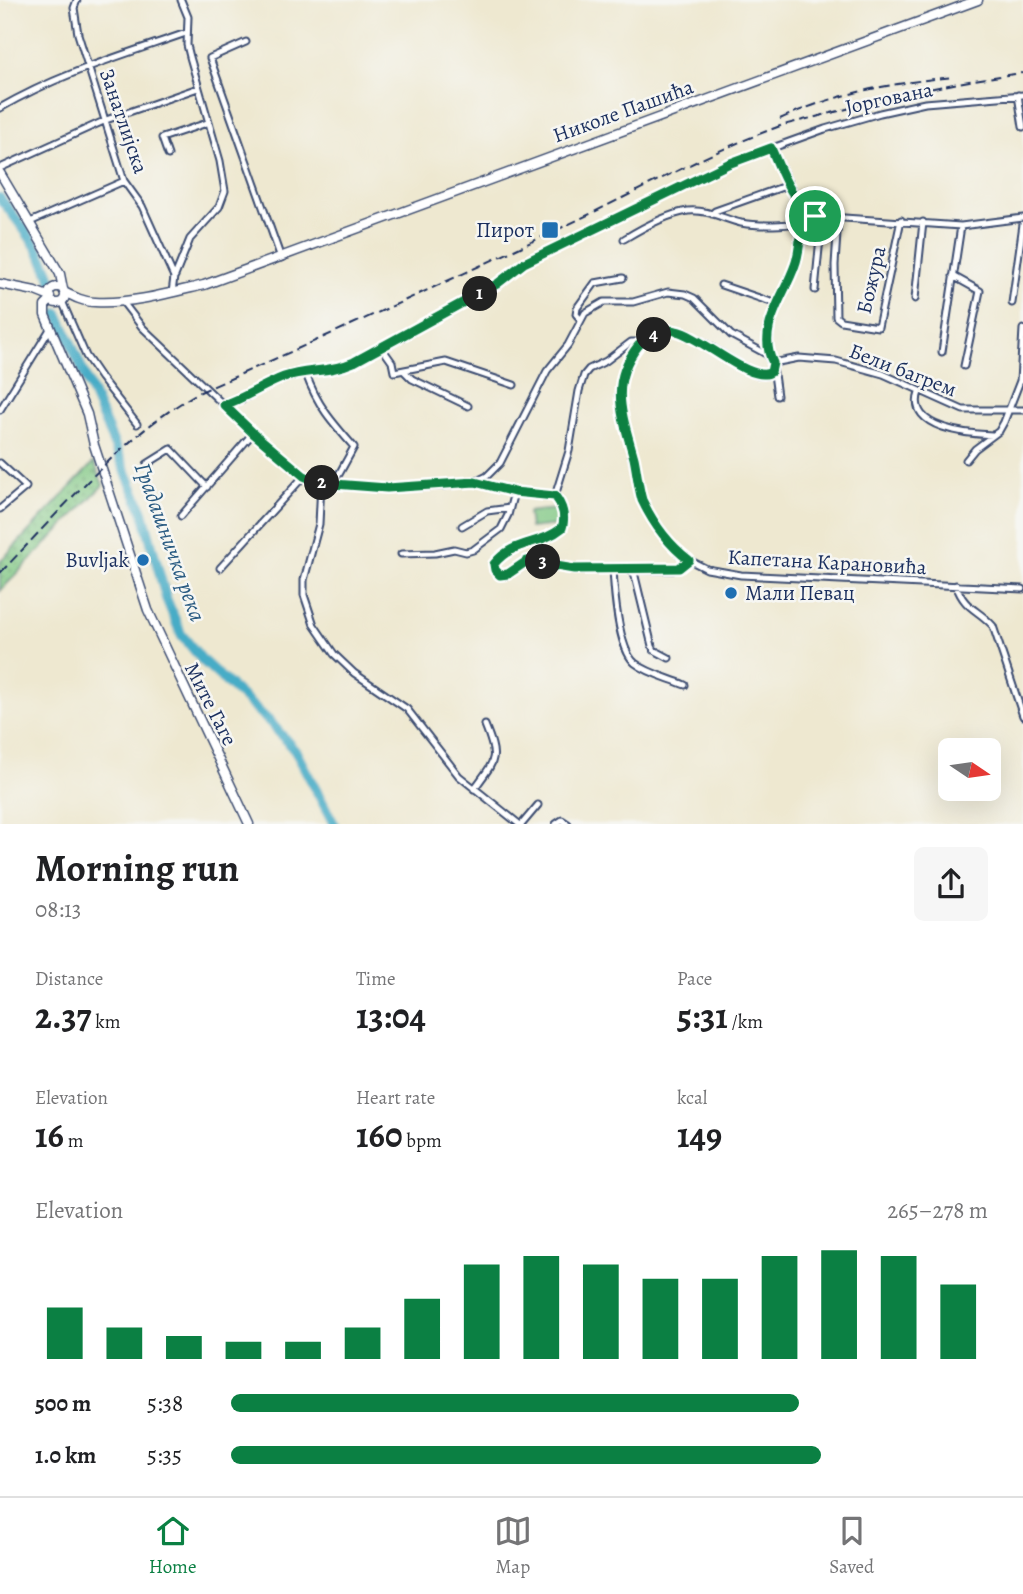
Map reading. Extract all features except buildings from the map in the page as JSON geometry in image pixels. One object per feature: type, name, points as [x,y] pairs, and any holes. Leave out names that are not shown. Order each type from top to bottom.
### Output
[{"type":"main road","name":"Николе Пашића","points":[[0,284],[94,302],[172,293],[220,280],[978,0]]},
{"type":"main road","points":[[0,171],[55,266],[56,296],[50,310],[49,326]]},
{"type":"main road","points":[[38,293],[56,296]]},
{"type":"main road","name":"Мите Гаге","points":[[49,326],[87,414],[94,445],[153,623],[249,824]]},
{"type":"street","name":"Занатлијска","points":[[76,0],[74,8],[78,34],[124,181],[142,206],[174,277]]},
{"type":"street","points":[[172,293],[174,277],[190,239],[219,207],[225,191],[220,161],[207,123],[187,45],[188,17],[181,0]]},
{"type":"street","points":[[0,108],[29,91],[89,66],[186,33]]},
{"type":"street","points":[[246,41],[210,58],[281,258]]},
{"type":"street","points":[[0,171],[106,120],[198,88]]},
{"type":"street","name":"Јоргована","points":[[224,405],[242,399],[283,377],[340,368],[382,348],[497,284],[524,263],[728,164],[850,120],[907,106],[1021,95],[1023,127]]},
{"type":"street","points":[[168,155],[162,138],[207,123]]},
{"type":"street","points":[[771,148],[800,204],[819,216]]},
{"type":"street","points":[[30,222],[124,181]]},
{"type":"street","points":[[712,214],[737,202],[788,185]]},
{"type":"street","points":[[624,239],[685,211],[757,224],[802,222],[819,216],[961,226],[1023,218]]},
{"type":"street","points":[[815,290],[819,216]]},
{"type":"street","name":"Божура","points":[[838,218],[836,315],[839,320],[878,327],[901,220]]},
{"type":"street","points":[[777,396],[773,365],[768,355],[769,326],[796,263],[802,222]]},
{"type":"street","points":[[915,299],[923,222]]},
{"type":"street","points":[[1012,303],[1023,224]]},
{"type":"street","points":[[942,352],[961,226]]},
{"type":"street","points":[[953,276],[980,291],[964,366]]},
{"type":"street","points":[[581,320],[576,314],[577,308],[595,283],[623,278]]},
{"type":"street","points":[[721,285],[777,304]]},
{"type":"street","points":[[475,482],[490,474],[500,463],[547,371],[568,345],[590,308],[604,302],[633,302],[668,292],[685,293],[694,298],[732,335],[768,355]]},
{"type":"street","points":[[56,296],[86,356],[137,424]]},
{"type":"street","points":[[121,300],[142,327],[253,433],[304,476],[333,485],[387,488],[475,482],[514,492],[555,496]]},
{"type":"street","points":[[0,410],[49,326]]},
{"type":"street","points":[[555,496],[569,452],[584,375],[631,342],[642,342],[664,331],[673,330],[693,338],[758,375],[767,375],[773,365]]},
{"type":"street","points":[[966,460],[975,449],[999,431],[1008,411],[1020,380],[1023,330]]},
{"type":"street","name":"Капетана Карановића","points":[[642,342],[628,361],[620,381],[621,412],[635,462],[638,486],[648,512],[669,542],[689,560],[707,569],[741,575],[1023,589]]},
{"type":"street","points":[[382,348],[392,362],[394,372],[446,362],[514,385]]},
{"type":"street","name":"Бели багрем","points":[[773,365],[799,358],[836,361],[883,374],[964,410],[1023,410]]},
{"type":"street","points":[[404,371],[412,379],[468,406]]},
{"type":"street","points":[[306,374],[314,396],[333,424],[354,447],[333,485]]},
{"type":"street","points":[[919,392],[919,405],[928,420],[944,429],[994,435]]},
{"type":"street","points":[[181,516],[253,433]]},
{"type":"street","points":[[147,464],[171,449],[207,487]]},
{"type":"street","points":[[0,463],[25,485],[26,489],[0,509]]},
{"type":"street","points":[[220,568],[304,476]]},
{"type":"street","points":[[321,483],[319,524],[304,580],[304,595],[314,625],[334,654],[354,673],[407,709],[459,776],[474,789],[521,824],[538,805]]},
{"type":"street","points":[[401,554],[473,550],[501,529],[514,492]]},
{"type":"street","points":[[555,496],[563,516],[562,528],[545,538],[510,548],[494,564],[496,572],[506,575],[527,561],[574,569],[673,570],[689,560]]},
{"type":"street","points":[[462,526],[487,511],[510,508]]},
{"type":"street","points":[[613,568],[626,651],[631,659],[645,669],[685,685]]},
{"type":"street","points":[[633,568],[652,646],[654,650],[670,658]]},
{"type":"street","name":"Капетана Карановића","points":[[956,585],[965,604],[984,616],[993,626],[1023,716]]},
{"type":"street","points":[[474,789],[493,764],[495,756],[485,724]]},
{"type":"street","points":[[556,824],[562,820],[568,824]]},
{"type":"green space","points":[[94,462],[103,485],[0,591],[0,562]]},
{"type":"green space","points":[[556,509],[557,525],[530,528],[528,512]]},
{"type":"waterway","name":"Градашничка река","points":[[0,198],[37,248],[52,282]]},
{"type":"waterway","name":"Градашничка река","points":[[58,313],[143,512],[166,598],[181,634],[203,661],[271,723],[296,752],[334,824]]},
{"type":"railway","points":[[0,573],[117,454],[168,412],[196,394],[473,269],[700,160],[783,125],[902,95],[1023,73]]},
{"type":"railway","points":[[780,119],[822,102],[865,90],[953,77]]},
{"type":"place","name":"Пирот","points":[[550,230]]},
{"type":"place","name":"Buvljak","points":[[143,560]]},
{"type":"place","name":"Мали Певац","points":[[731,593]]},
{"type":"route","points":[[771,148],[793,195],[815,216],[802,222],[796,263],[771,317],[768,355],[773,363],[771,372],[763,376],[749,372],[683,332],[673,330],[664,331],[642,342],[623,371],[619,396],[621,412],[642,500],[669,542],[689,560],[685,565],[673,570],[574,569],[527,561],[508,574],[500,575],[494,564],[510,548],[545,538],[562,528],[563,516],[555,496],[514,492],[475,482],[387,488],[321,483],[304,476],[224,405],[242,399],[283,377],[340,368],[354,362],[497,284],[524,263],[728,164],[771,148]]}]
